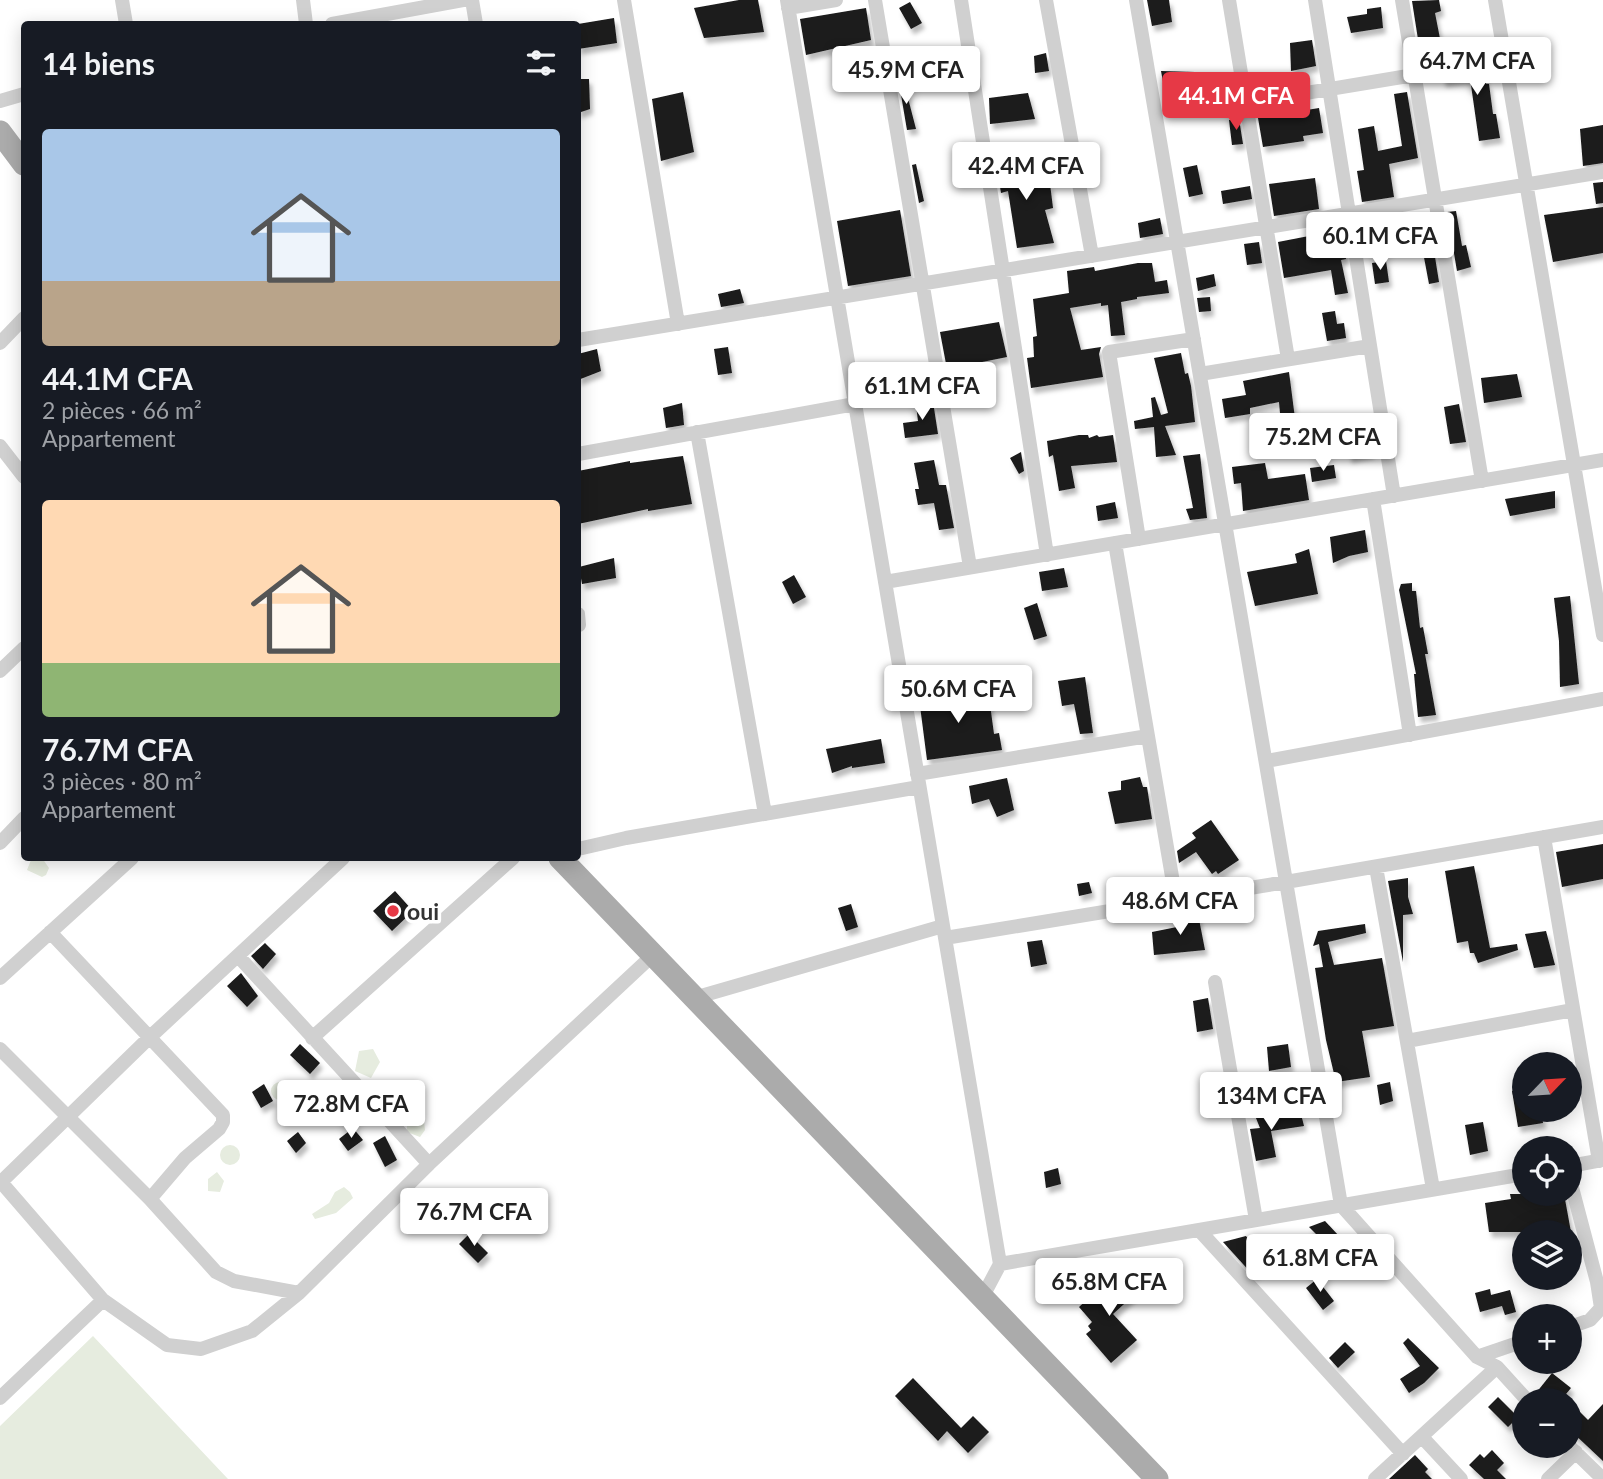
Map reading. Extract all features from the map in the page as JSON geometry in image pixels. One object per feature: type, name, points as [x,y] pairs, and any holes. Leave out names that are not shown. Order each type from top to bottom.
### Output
[{"type":"main road","points":[[0,131],[21,160]]},
{"type":"main road","points":[[563,861],[1157,1479]]},
{"type":"street","points":[[122,0],[126,21]]},
{"type":"street","points":[[303,0],[306,21]]},
{"type":"street","points":[[348,21],[463,0]]},
{"type":"street","points":[[472,0],[476,21]]},
{"type":"street","points":[[624,0],[678,324]]},
{"type":"street","points":[[836,0],[788,4],[1000,1265],[982,1298]]},
{"type":"street","points":[[875,0],[970,567]]},
{"type":"street","points":[[961,0],[1047,555]]},
{"type":"street","points":[[1046,0],[1092,256]]},
{"type":"street","points":[[1136,0],[1341,1205],[1477,1357],[1497,1367],[1516,1388]]},
{"type":"street","points":[[1229,0],[1288,359]]},
{"type":"street","points":[[1315,0],[1394,496]]},
{"type":"street","points":[[1402,0],[1482,481]]},
{"type":"street","points":[[1495,0],[1574,465],[1598,575],[1603,635]]},
{"type":"street","points":[[1246,103],[1415,75]]},
{"type":"street","points":[[0,100],[21,95]]},
{"type":"street","points":[[581,340],[1603,172]]},
{"type":"street","points":[[0,343],[21,321]]},
{"type":"street","points":[[1139,539],[1110,352],[1194,339]]},
{"type":"street","points":[[1200,374],[1370,346]]},
{"type":"street","points":[[581,453],[855,404]]},
{"type":"street","points":[[697,432],[765,814]]},
{"type":"street","points":[[0,446],[21,473]]},
{"type":"street","points":[[885,582],[1603,460]]},
{"type":"street","points":[[1373,499],[1410,735]]},
{"type":"street","points":[[1115,543],[1176,900]]},
{"type":"street","points":[[0,671],[21,651]]},
{"type":"street","points":[[1266,761],[1603,699]]},
{"type":"street","points":[[581,848],[1148,736]]},
{"type":"street","points":[[0,843],[21,821]]},
{"type":"street","points":[[694,998],[944,932],[1176,900],[1603,827]]},
{"type":"street","points":[[1544,837],[1601,1160],[1582,1164]]},
{"type":"street","points":[[0,978],[129,861]]},
{"type":"street","points":[[340,861],[150,1037],[0,1183],[103,1300],[167,1345],[201,1349],[252,1331],[299,1293],[429,1164],[653,955]]},
{"type":"street","points":[[312,1038],[510,861]]},
{"type":"street","points":[[1376,867],[1433,1189]]},
{"type":"street","points":[[50,932],[223,1115],[223,1122],[185,1158],[150,1199]]},
{"type":"street","points":[[238,956],[429,1164]]},
{"type":"street","points":[[1215,982],[1256,1220]]},
{"type":"street","points":[[1406,1041],[1573,1010]]},
{"type":"street","points":[[0,1049],[150,1199],[216,1272],[234,1281],[299,1293]]},
{"type":"street","points":[[1000,1265],[1512,1176]]},
{"type":"street","points":[[1577,1206],[1601,1308],[1590,1320],[1582,1323]]},
{"type":"street","points":[[1199,1230],[1404,1454]]},
{"type":"street","points":[[0,1398],[103,1300]]},
{"type":"street","points":[[1477,1357],[1512,1345]]},
{"type":"street","points":[[1376,1479],[1497,1367]]},
{"type":"street","points":[[1422,1437],[1461,1479]]},
{"type":"street","points":[[1548,1479],[1566,1458]]},
{"type":"street","points":[[1582,1458],[1603,1479]]},
{"type":"shaded area","points":[[31,861],[44,861],[49,868],[42,877],[27,870]]},
{"type":"shaded area","points":[[373,1049],[380,1062],[371,1078],[355,1071],[359,1051]]},
{"type":"shaded area","points":[[280,1082],[287,1084],[287,1098],[280,1100],[273,1098],[271,1091],[273,1084]]},
{"type":"shaded area","points":[[288,1108],[296,1108],[301,1117],[299,1124],[288,1126],[283,1121],[283,1113]]},
{"type":"shaded area","points":[[414,1117],[424,1121],[425,1130],[420,1137],[407,1132],[407,1124]]},
{"type":"shaded area","points":[[230,1145],[237,1148],[240,1155],[237,1162],[230,1165],[223,1162],[220,1155],[223,1148]]},
{"type":"shaded area","points":[[217,1172],[224,1181],[220,1192],[208,1191],[208,1179]]},
{"type":"shaded area","points":[[344,1187],[353,1198],[336,1213],[315,1219],[312,1214],[329,1203],[335,1192]]},
{"type":"shaded area","points":[[93,1336],[228,1479],[0,1479],[0,1426]]},
{"type":"building","points":[[739,0],[758,0],[764,32],[704,38],[694,8]]},
{"type":"building","points":[[1147,0],[1169,0],[1172,22],[1152,26]]},
{"type":"building","points":[[1439,0],[1441,11],[1435,13],[1442,49],[1420,52],[1412,1]]},
{"type":"building","points":[[910,2],[922,23],[911,29],[899,8]]},
{"type":"building","points":[[1381,7],[1383,28],[1351,33],[1347,17],[1367,14],[1367,9]]},
{"type":"building","points":[[866,8],[871,40],[806,55],[800,19]]},
{"type":"building","points":[[614,18],[617,43],[581,49],[581,24]]},
{"type":"building","points":[[1312,40],[1316,66],[1291,71],[1290,43]]},
{"type":"building","points":[[1046,53],[1049,71],[1035,73],[1034,56]]},
{"type":"building","points":[[1481,60],[1500,138],[1479,141],[1470,78],[1443,82],[1441,69]]},
{"type":"building","points":[[1161,71],[1195,72],[1200,93],[1166,98]]},
{"type":"building","points":[[902,75],[916,129],[907,130],[898,77]]},
{"type":"building","points":[[581,79],[589,79],[590,109],[581,112]]},
{"type":"building","points":[[683,92],[694,152],[661,161],[652,99]]},
{"type":"building","points":[[1407,92],[1418,158],[1389,164],[1394,197],[1362,202],[1357,171],[1364,170],[1358,129],[1374,126],[1378,151],[1402,146],[1394,94]]},
{"type":"building","points":[[1028,93],[1035,119],[990,124],[989,98]]},
{"type":"building","points":[[1319,108],[1323,133],[1303,136],[1304,141],[1263,147],[1258,118]]},
{"type":"building","points":[[1239,119],[1243,144],[1232,145],[1229,120]]},
{"type":"building","points":[[1603,125],[1603,163],[1583,166],[1580,129]]},
{"type":"building","points":[[1031,156],[1032,186],[1050,184],[1053,208],[1045,210],[1054,243],[1017,248],[1008,191],[1001,193],[996,162]]},
{"type":"building","points":[[916,164],[924,201],[919,203],[912,165]]},
{"type":"building","points":[[1197,165],[1203,194],[1189,197],[1183,168]]},
{"type":"building","points":[[1315,178],[1319,209],[1274,216],[1269,184]]},
{"type":"building","points":[[1603,182],[1603,203],[1596,204],[1593,183]]},
{"type":"building","points":[[1250,186],[1252,199],[1223,204],[1221,191]]},
{"type":"building","points":[[1603,207],[1603,253],[1553,262],[1544,215]]},
{"type":"building","points":[[900,210],[911,276],[848,286],[837,221]]},
{"type":"building","points":[[1456,211],[1462,246],[1466,245],[1471,267],[1457,271],[1447,212]]},
{"type":"building","points":[[1160,218],[1163,234],[1140,238],[1138,223]]},
{"type":"building","points":[[1340,230],[1346,259],[1341,260],[1348,293],[1335,295],[1331,270],[1284,278],[1278,242]]},
{"type":"building","points":[[1259,242],[1262,263],[1247,265],[1244,244]]},
{"type":"building","points":[[1434,251],[1439,282],[1429,284],[1423,252]]},
{"type":"building","points":[[1386,261],[1389,282],[1375,284],[1372,263]]},
{"type":"building","points":[[1152,263],[1155,282],[1167,280],[1169,293],[1121,302],[1125,335],[1111,336],[1108,305],[1101,306],[1101,303],[1070,308],[1081,350],[1101,347],[1099,354],[1103,377],[1031,388],[1027,358],[1034,357],[1033,337],[1037,336],[1033,299],[1069,293],[1067,271],[1094,267],[1095,271]]},
{"type":"building","points":[[1214,274],[1216,286],[1198,291],[1196,278]]},
{"type":"building","points":[[740,289],[744,303],[721,307],[718,294]]},
{"type":"building","points":[[1210,297],[1211,311],[1199,312],[1197,298]]},
{"type":"building","points":[[1335,311],[1337,324],[1344,323],[1346,338],[1327,341],[1322,313]]},
{"type":"building","points":[[999,322],[1007,357],[947,369],[940,332]]},
{"type":"building","points":[[728,347],[732,373],[718,375],[714,349]]},
{"type":"building","points":[[597,349],[601,371],[581,379],[581,353]]},
{"type":"building","points":[[1181,353],[1185,374],[1188,373],[1191,386],[1195,422],[1165,426],[1176,455],[1156,457],[1154,427],[1135,429],[1134,421],[1153,417],[1151,398],[1155,397],[1161,415],[1168,413],[1154,358]]},
{"type":"building","points":[[1289,372],[1297,434],[1282,435],[1279,402],[1250,408],[1250,414],[1225,418],[1222,399],[1246,395],[1243,381]]},
{"type":"building","points":[[1517,374],[1522,397],[1484,403],[1481,378]]},
{"type":"building","points":[[933,402],[938,434],[905,438],[903,423],[918,421],[916,405]]},
{"type":"building","points":[[682,403],[684,425],[666,428],[663,408]]},
{"type":"building","points":[[1459,404],[1466,442],[1450,444],[1444,407]]},
{"type":"building","points":[[1371,420],[1375,437],[1369,438],[1372,453],[1349,458],[1343,425]]},
{"type":"building","points":[[1088,435],[1089,438],[1113,435],[1117,462],[1071,466],[1075,488],[1059,491],[1053,455],[1049,457],[1047,441]]},
{"type":"building","points":[[1021,452],[1024,471],[1019,474],[1010,458]]},
{"type":"building","points":[[1200,454],[1207,518],[1190,520],[1186,509],[1193,508],[1183,456]]},
{"type":"building","points":[[683,456],[692,504],[648,509],[581,523],[581,470]]},
{"type":"building","points":[[934,460],[939,485],[946,485],[954,528],[939,530],[934,503],[918,505],[915,489],[919,489],[914,463]]},
{"type":"building","points":[[1265,463],[1268,479],[1305,474],[1309,500],[1243,511],[1241,483],[1234,484],[1232,467]]},
{"type":"building","points":[[1334,465],[1336,478],[1312,482],[1310,468]]},
{"type":"building","points":[[1555,491],[1555,508],[1510,516],[1505,499]]},
{"type":"building","points":[[1115,502],[1118,518],[1098,521],[1096,506]]},
{"type":"building","points":[[1365,530],[1368,552],[1333,563],[1330,537]]},
{"type":"building","points":[[1309,549],[1318,594],[1255,606],[1247,572],[1297,563],[1295,554]]},
{"type":"building","points":[[614,558],[616,578],[582,584],[581,566]]},
{"type":"building","points":[[1064,568],[1068,587],[1042,591],[1039,572]]},
{"type":"building","points":[[794,575],[806,597],[793,604],[782,582]]},
{"type":"building","points":[[1412,583],[1412,591],[1416,591],[1420,628],[1423,627],[1428,654],[1425,654],[1436,715],[1418,717],[1416,674],[1399,590],[1401,584]]},
{"type":"building","points":[[1570,596],[1579,684],[1560,687],[1554,598]]},
{"type":"building","points":[[1037,603],[1047,636],[1034,640],[1024,608]]},
{"type":"building","points":[[1085,677],[1093,733],[1080,734],[1074,704],[1062,706],[1058,681]]},
{"type":"building","points":[[988,690],[994,734],[999,733],[1002,750],[927,760],[919,698]]},
{"type":"building","points":[[881,739],[885,763],[852,766],[832,773],[826,749]]},
{"type":"building","points":[[1140,777],[1143,787],[1147,787],[1152,819],[1115,824],[1108,792],[1121,790],[1121,781]]},
{"type":"building","points":[[1007,778],[1014,810],[997,817],[989,799],[972,804],[969,786]]},
{"type":"building","points":[[1211,820],[1239,860],[1218,874],[1216,871],[1212,874],[1196,852],[1179,863],[1177,851],[1196,838],[1192,833]]},
{"type":"building","points":[[1603,844],[1603,879],[1562,887],[1556,852]]},
{"type":"building","points":[[1474,866],[1490,948],[1517,944],[1518,950],[1478,963],[1474,953],[1470,953],[1468,941],[1457,943],[1445,871]]},
{"type":"building","points":[[1408,878],[1408,897],[1413,914],[1403,915],[1403,962],[1388,881]]},
{"type":"building","points":[[1089,882],[1092,893],[1079,896],[1077,884]]},
{"type":"building","name":"oui","points":[[395,891],[413,911],[392,931],[373,911]]},
{"type":"building","points":[[851,904],[858,927],[846,931],[838,908]]},
{"type":"building","points":[[1198,914],[1205,950],[1154,955],[1152,932],[1177,927],[1176,917]]},
{"type":"building","points":[[1365,924],[1366,933],[1328,942],[1334,965],[1382,958],[1394,1026],[1362,1031],[1370,1077],[1336,1082],[1326,1040],[1315,968],[1323,967],[1319,944],[1313,946],[1318,931]]},
{"type":"building","points":[[1546,931],[1555,965],[1534,968],[1525,934]]},
{"type":"building","points":[[1042,940],[1047,964],[1031,967],[1027,942]]},
{"type":"building","points":[[265,943],[276,954],[263,969],[251,956]]},
{"type":"building","points":[[241,973],[258,996],[247,1007],[227,986]]},
{"type":"building","points":[[1208,998],[1213,1029],[1197,1032],[1193,1001]]},
{"type":"building","points":[[300,1044],[320,1063],[310,1074],[290,1055]]},
{"type":"building","points":[[1288,1044],[1291,1067],[1269,1071],[1267,1047]]},
{"type":"building","points":[[339,1082],[353,1095],[342,1106],[329,1093]]},
{"type":"building","points":[[1390,1082],[1393,1101],[1380,1105],[1377,1085]]},
{"type":"building","points":[[264,1084],[273,1101],[261,1108],[252,1092]]},
{"type":"building","points":[[393,1086],[401,1102],[390,1107],[382,1091]]},
{"type":"building","points":[[1279,1109],[1281,1117],[1301,1114],[1304,1126],[1271,1131],[1276,1157],[1256,1161],[1250,1129],[1260,1128],[1254,1113]]},
{"type":"building","points":[[1483,1122],[1488,1151],[1470,1155],[1465,1125]]},
{"type":"building","points":[[1517,1122],[1543,1122],[1543,1123],[1518,1127]]},
{"type":"building","points":[[353,1128],[363,1140],[348,1151],[339,1139]]},
{"type":"building","points":[[298,1132],[306,1143],[296,1153],[287,1141]]},
{"type":"building","points":[[385,1136],[397,1160],[385,1167],[373,1143]]},
{"type":"building","points":[[1058,1168],[1061,1184],[1046,1188],[1044,1172]]},
{"type":"building","points":[[1512,1194],[1512,1206],[1566,1206],[1569,1220],[1512,1220],[1512,1232],[1489,1232],[1485,1203],[1511,1199]]},
{"type":"building","points":[[1325,1221],[1339,1236],[1329,1247],[1309,1227]]},
{"type":"building","points":[[469,1234],[488,1253],[478,1263],[459,1244]]},
{"type":"building","points":[[1246,1236],[1266,1265],[1253,1275],[1223,1242]]},
{"type":"building","points":[[1112,1271],[1134,1295],[1113,1314],[1137,1340],[1111,1363],[1086,1334],[1091,1330],[1088,1326],[1092,1322],[1079,1307],[1104,1284],[1102,1281]]},
{"type":"building","points":[[1317,1279],[1334,1301],[1323,1310],[1306,1288]]},
{"type":"building","points":[[1490,1289],[1491,1295],[1510,1290],[1514,1304],[1512,1313],[1505,1315],[1502,1306],[1480,1312],[1475,1293]]},
{"type":"building","points":[[1408,1338],[1439,1368],[1409,1393],[1400,1379],[1420,1366],[1403,1343]]},
{"type":"building","points":[[1345,1342],[1355,1352],[1338,1368],[1329,1358]]},
{"type":"building","points":[[1553,1374],[1571,1388],[1540,1388]]},
{"type":"building","points":[[913,1378],[961,1428],[973,1416],[989,1432],[968,1453],[947,1431],[938,1441],[895,1396]]},
{"type":"building","points":[[1498,1397],[1512,1411],[1512,1423],[1508,1427],[1488,1407]]},
{"type":"building","points":[[1603,1404],[1603,1461],[1582,1441],[1582,1414],[1588,1420]]},
{"type":"building","points":[[1492,1450],[1504,1463],[1497,1470],[1506,1479],[1484,1479],[1469,1465],[1480,1454],[1484,1458]]},
{"type":"building","points":[[1415,1455],[1428,1469],[1425,1472],[1432,1479],[1389,1479]]},
{"type":"place","name":"oui","points":[[393,911]]}]
